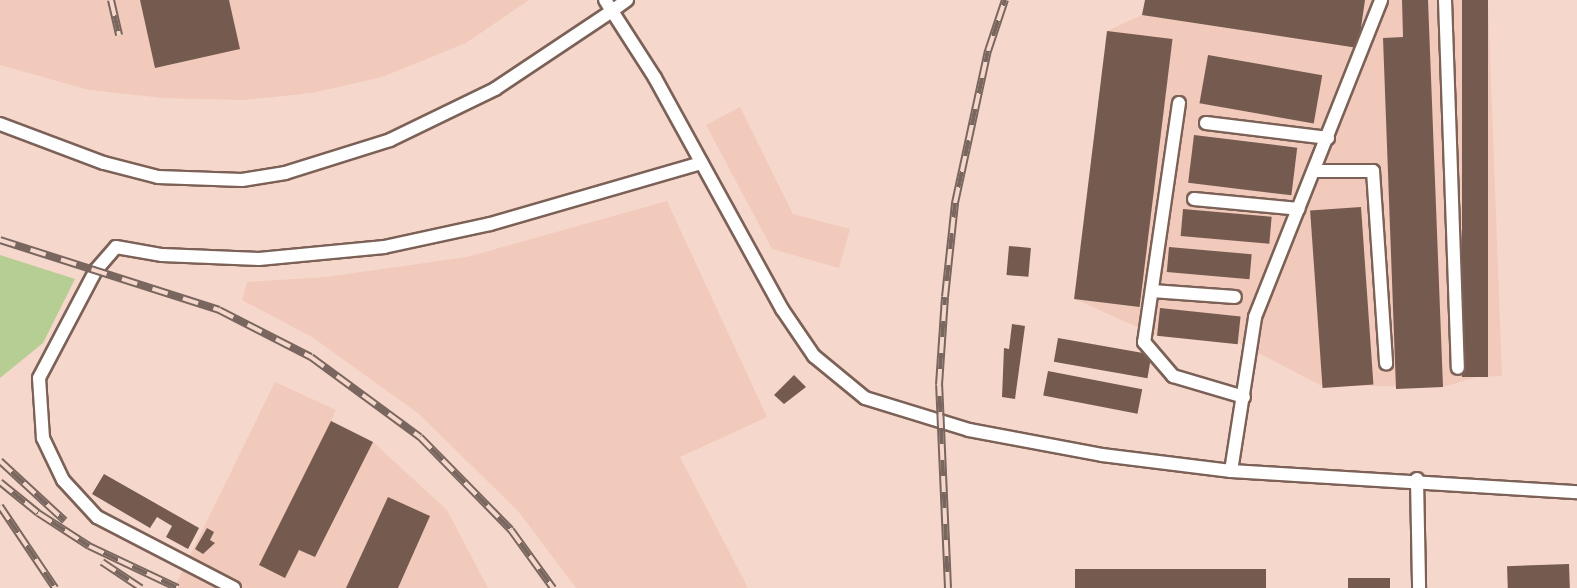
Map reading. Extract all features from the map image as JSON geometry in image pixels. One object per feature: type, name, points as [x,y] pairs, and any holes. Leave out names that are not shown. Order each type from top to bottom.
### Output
[{"type":"lane","points":[[0,124],[104,163],[158,177],[242,180],[285,173],[390,140],[446,116],[495,89],[608,6],[627,0]]},
{"type":"lane","points":[[1231,471],[1255,317],[1381,0]]},
{"type":"lane","points":[[1445,0],[1458,368]]},
{"type":"lane","points":[[608,6],[701,163],[798,336],[831,374],[865,398],[940,423],[1029,442],[1231,471],[1417,479],[1577,492]]},
{"type":"lane","points":[[1179,103],[1144,342],[1173,376],[1244,397]]},
{"type":"lane","points":[[1206,123],[1328,138]]},
{"type":"lane","points":[[234,588],[97,517],[63,480],[43,438],[39,378],[96,270],[116,247],[162,255],[259,259],[384,247],[490,224],[701,163]]},
{"type":"lane","points":[[1314,171],[1373,171],[1386,364]]},
{"type":"lane","points":[[1194,199],[1299,209]]},
{"type":"lane","points":[[1152,291],[1235,297]]},
{"type":"lane","points":[[1417,479],[1419,588]]},
{"type":"shaded area","points":[[0,0],[529,0],[466,43],[382,77],[312,93],[244,100],[164,98],[89,90],[0,65]]},
{"type":"shaded area","points":[[1145,0],[1488,0],[1502,376],[1476,377],[1443,387],[1320,385],[1239,343],[1157,336],[1075,299],[1107,31],[1142,15]]},
{"type":"shaded area","points":[[740,107],[793,214],[850,229],[839,268],[772,249],[706,125]]},
{"type":"shaded area","points":[[667,201],[767,417],[680,457],[748,588],[576,588],[518,511],[419,414],[312,337],[242,300],[247,282],[326,277],[467,257]]},
{"type":"shaded area","points":[[275,382],[336,410],[331,421],[373,442],[447,510],[488,588],[174,588]]},
{"type":"green space","points":[[0,255],[75,279],[43,343],[0,378]]},
{"type":"building","points":[[140,0],[229,0],[240,49],[155,68]]},
{"type":"building","points":[[1145,0],[1365,0],[1358,48],[1142,15]]},
{"type":"building","points":[[1402,0],[1428,0],[1443,387],[1396,389],[1383,38],[1403,37]]},
{"type":"building","points":[[1462,0],[1488,0],[1488,377],[1462,377]]},
{"type":"building","points":[[1107,31],[1173,39],[1140,307],[1074,299]]},
{"type":"building","points":[[1208,55],[1322,75],[1314,123],[1199,103]]},
{"type":"building","points":[[1194,135],[1297,148],[1291,195],[1188,183]]},
{"type":"building","points":[[1361,207],[1373,385],[1323,388],[1310,211]]},
{"type":"building","points":[[1183,209],[1272,217],[1269,244],[1181,236]]},
{"type":"building","points":[[1009,246],[1031,248],[1028,277],[1006,275]]},
{"type":"building","points":[[1169,247],[1252,254],[1250,279],[1167,272]]},
{"type":"building","points":[[1160,308],[1241,316],[1238,344],[1157,336]]},
{"type":"building","points":[[1012,324],[1025,326],[1015,399],[1002,397],[1004,348],[1009,349]]},
{"type":"building","points":[[1058,338],[1152,354],[1147,378],[1054,362]]},
{"type":"building","points":[[1048,371],[1142,389],[1137,414],[1043,396]]},
{"type":"building","points":[[794,375],[806,387],[784,404],[774,395]]},
{"type":"building","points":[[331,421],[373,442],[315,557],[299,550],[285,578],[259,565]]},
{"type":"building","points":[[104,474],[199,528],[188,549],[166,537],[172,526],[157,517],[150,528],[92,494]]},
{"type":"building","points":[[388,497],[430,516],[398,588],[346,588]]},
{"type":"building","points":[[207,528],[214,532],[210,540],[215,543],[203,554],[195,549]]},
{"type":"building","points":[[1569,564],[1570,588],[1508,588],[1507,566]]},
{"type":"building","points":[[1075,569],[1266,569],[1266,588],[1075,588]]},
{"type":"building","points":[[1348,578],[1390,578],[1390,588],[1348,588]]},
{"type":"railway","points":[[111,0],[119,35]]},
{"type":"railway","points":[[948,588],[939,385],[945,297],[955,203],[988,51],[1005,0]]},
{"type":"railway","points":[[0,240],[219,310],[311,357],[420,437],[511,530],[553,588]]},
{"type":"railway","points":[[0,461],[65,521]]},
{"type":"railway","points":[[0,482],[38,513],[89,546],[178,588]]},
{"type":"railway","points":[[0,506],[55,588]]},
{"type":"railway","points":[[102,562],[141,588]]}]
